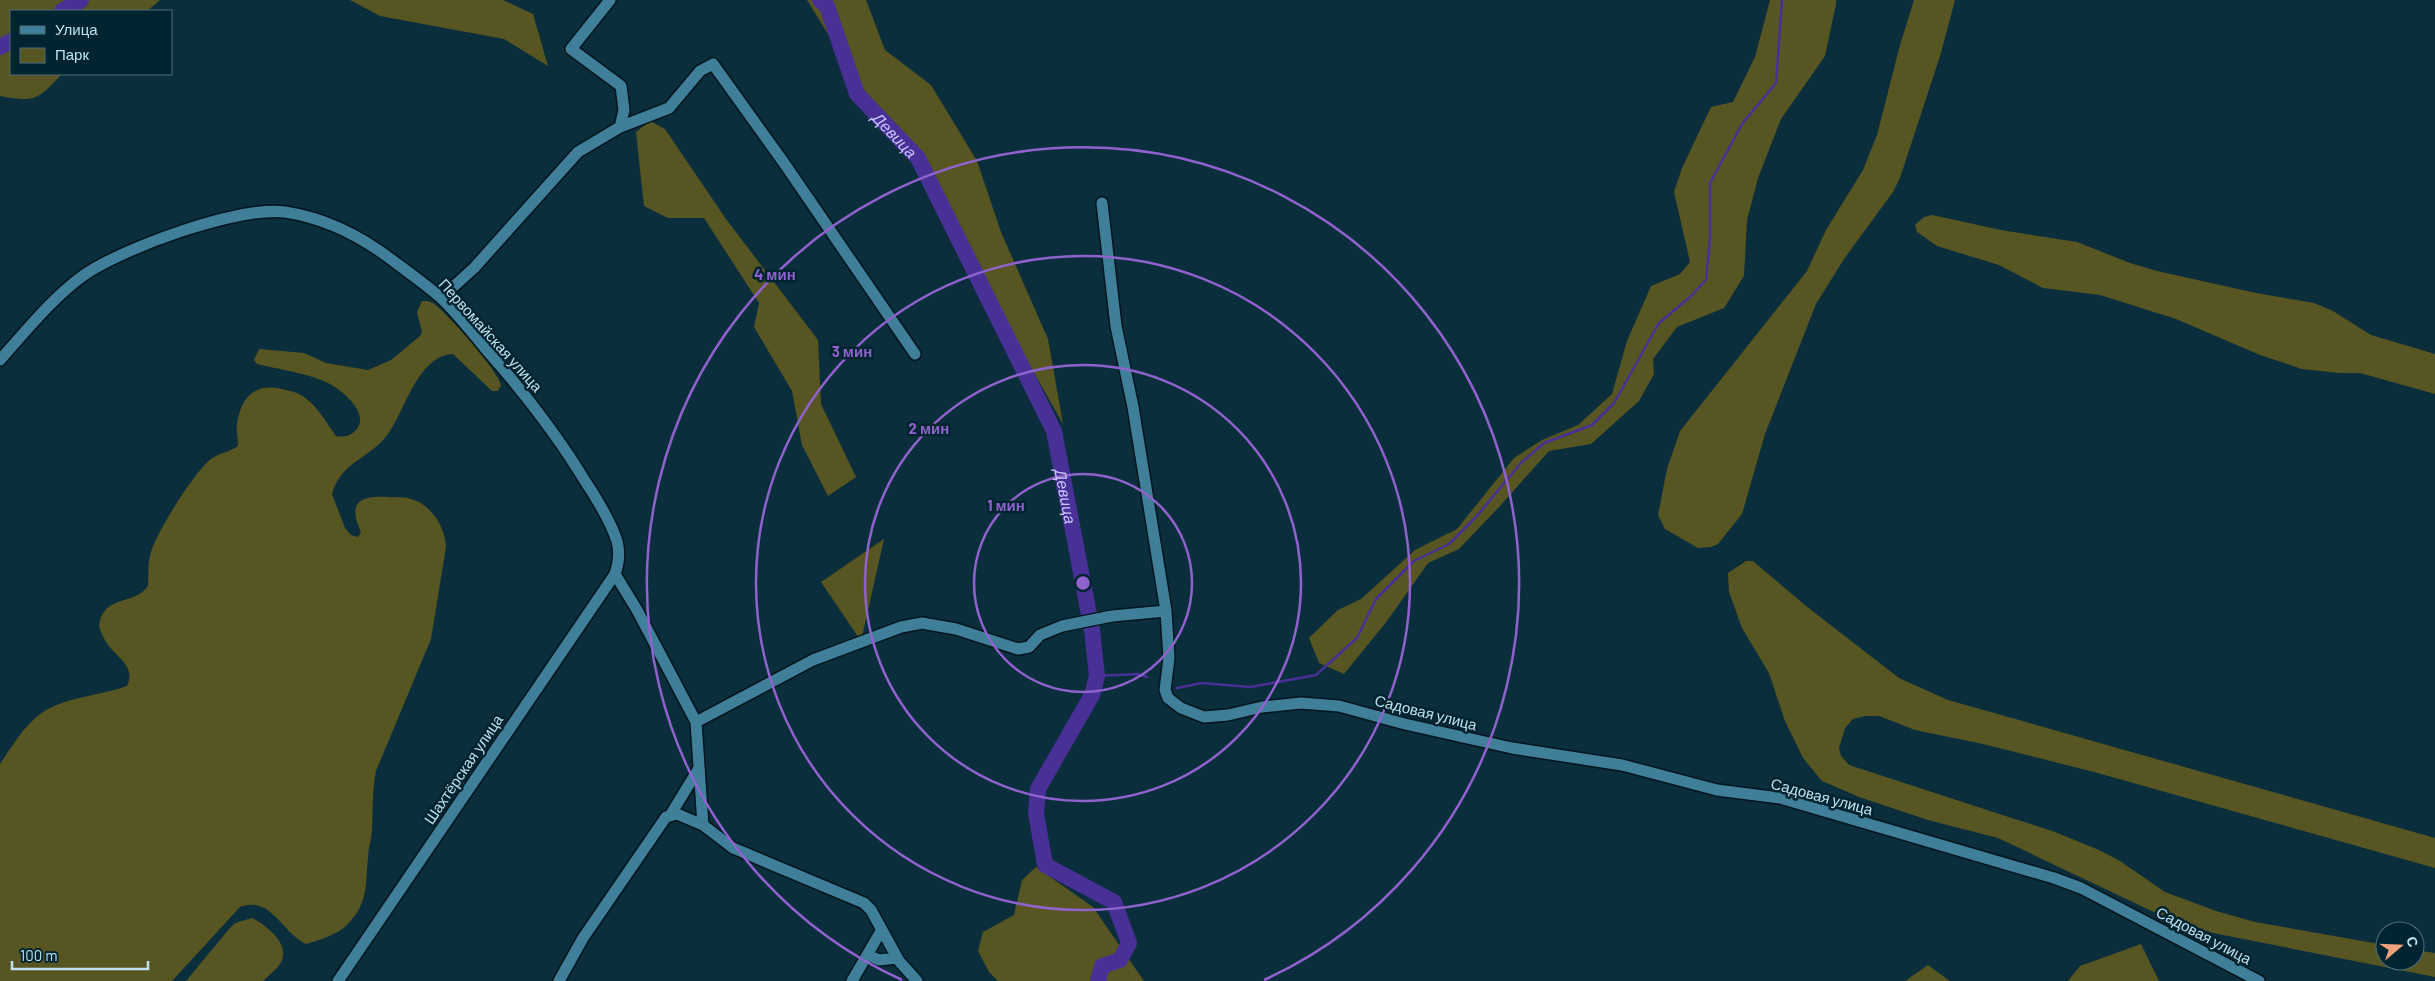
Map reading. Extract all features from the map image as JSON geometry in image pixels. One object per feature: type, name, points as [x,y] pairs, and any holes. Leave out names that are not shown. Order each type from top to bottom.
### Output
[{"type":"street","points":[[610,0],[571,49],[620,86],[624,110],[620,127]]},
{"type":"street","points":[[441,298],[474,268],[578,152],[620,127],[669,108],[700,71],[712,64],[784,163],[915,354]]},
{"type":"street","name":"Садовая улица","points":[[1102,203],[1116,326],[1133,407],[1166,611],[1168,658],[1165,690],[1168,698],[1180,708],[1204,717],[1216,717],[1262,707],[1295,704],[1339,706],[1404,724],[1512,748],[1614,764],[1717,790],[1780,798],[2054,878],[2081,888],[2259,981]]},
{"type":"street","name":"Первомайская улица","points":[[0,360],[70,287],[99,266],[138,248],[228,217],[247,213],[286,212],[330,224],[376,248],[441,298],[525,393],[573,460],[597,500],[616,539],[619,557],[615,574]]},
{"type":"street","points":[[615,574],[637,610],[696,722],[703,825]]},
{"type":"street","name":"Шахтёрская улица","points":[[338,981],[615,574]]},
{"type":"street","points":[[696,722],[812,660],[901,627],[922,623],[956,628],[1018,649],[1029,646],[1040,634],[1062,626],[1112,616],[1166,611]]},
{"type":"street","points":[[559,981],[583,938],[660,825],[671,814],[699,768]]},
{"type":"street","points":[[671,814],[683,815],[703,825],[732,848],[864,902],[871,910],[896,958],[918,981]]},
{"type":"street","points":[[852,981],[882,931]]},
{"type":"street","points":[[868,955],[880,960],[896,958]]},
{"type":"green space","points":[[0,0],[160,0],[148,10],[10,10],[10,75],[61,75],[36,97],[22,99],[0,96]]},
{"type":"green space","points":[[350,0],[503,0],[533,14],[548,66],[504,39],[380,16]]},
{"type":"green space","points":[[807,0],[866,0],[885,50],[931,85],[977,161],[1001,232],[1048,339],[1063,424],[898,132],[857,81]]},
{"type":"green space","points":[[1770,0],[1836,0],[1836,4],[1825,56],[1781,119],[1758,178],[1747,220],[1744,276],[1724,308],[1677,327],[1653,359],[1654,374],[1639,401],[1591,444],[1549,451],[1459,549],[1428,563],[1387,621],[1344,674],[1319,663],[1309,638],[1338,610],[1361,599],[1415,550],[1457,529],[1514,458],[1542,440],[1578,425],[1612,394],[1627,341],[1651,286],[1680,274],[1690,262],[1674,192],[1682,168],[1711,107],[1733,102],[1755,57]]},
{"type":"green space","points":[[1914,0],[1955,0],[1941,53],[1900,178],[1893,192],[1844,259],[1816,304],[1765,434],[1742,514],[1718,544],[1711,547],[1698,548],[1665,529],[1658,515],[1667,469],[1680,431],[1807,271],[1826,230],[1863,170],[1877,135],[1900,45]]},
{"type":"green space","points":[[650,121],[665,129],[726,219],[818,340],[821,404],[856,477],[828,496],[802,445],[792,391],[754,327],[759,303],[704,218],[668,218],[644,206],[636,132]]},
{"type":"green space","points":[[1932,215],[2001,230],[2077,242],[2130,263],[2157,271],[2256,293],[2314,303],[2333,311],[2371,335],[2435,354],[2435,394],[2360,373],[2302,369],[2260,355],[2176,319],[2100,295],[2043,288],[1999,265],[1937,246],[1917,232],[1915,225],[1924,217]]},
{"type":"green space","points":[[422,301],[433,303],[449,318],[482,355],[498,377],[501,385],[498,391],[492,391],[453,354],[441,357],[430,364],[414,386],[388,434],[342,474],[332,494],[345,528],[351,535],[358,537],[361,532],[355,514],[356,507],[363,499],[370,497],[403,497],[418,502],[431,512],[443,532],[446,547],[431,639],[376,771],[366,885],[363,901],[359,909],[343,929],[328,937],[306,944],[290,932],[276,917],[260,906],[240,907],[172,981],[0,981],[0,764],[28,725],[48,709],[59,704],[127,686],[129,679],[128,668],[108,645],[103,636],[99,626],[102,616],[106,609],[135,596],[148,586],[151,552],[160,531],[186,489],[204,466],[214,457],[238,446],[237,426],[239,414],[242,405],[251,394],[264,388],[273,388],[302,395],[318,410],[336,436],[350,435],[358,427],[360,421],[357,409],[338,389],[319,379],[257,364],[254,360],[259,349],[304,353],[326,363],[368,370],[391,360],[420,336],[422,332],[417,312]]},
{"type":"green space","points":[[884,539],[861,641],[821,582]]},
{"type":"green space","points":[[1746,561],[1753,561],[1806,606],[1899,678],[1948,700],[2435,838],[2435,868],[2094,772],[1983,744],[1915,730],[1879,716],[1865,716],[1853,719],[1845,728],[1839,748],[1841,756],[1849,765],[2055,832],[2120,861],[2165,892],[2216,911],[2255,922],[2375,943],[2375,965],[2213,933],[2158,914],[1998,838],[1928,820],[1859,797],[1822,781],[1803,758],[1785,721],[1769,673],[1742,628],[1729,592],[1728,573]]},
{"type":"green space","points":[[1036,867],[1093,907],[1144,981],[998,981],[989,972],[978,951],[983,932],[1014,915],[1022,880]]},
{"type":"green space","points":[[252,918],[269,930],[282,947],[282,960],[274,971],[263,981],[186,981],[235,923]]},
{"type":"green space","points":[[2141,944],[2159,981],[2068,981],[2080,966]]},
{"type":"green space","points":[[2425,952],[2435,953],[2435,977],[2405,971],[2425,971]]},
{"type":"green space","points":[[1928,965],[1950,981],[1905,981]]},
{"type":"waterway","name":"Девица","points":[[64,10],[81,0]]},
{"type":"waterway","name":"Девица","points":[[820,0],[827,6],[857,94],[918,158],[1054,431],[1092,630],[1097,676],[1092,695],[1038,789],[1036,813],[1045,865],[1114,902],[1129,943],[1120,960],[1102,966],[1098,981]]},
{"type":"waterway","points":[[1177,688],[1202,683],[1250,687],[1316,675],[1357,638],[1376,599],[1414,561],[1449,544],[1475,518],[1521,463],[1544,443],[1592,425],[1614,403],[1659,323],[1690,297],[1706,280],[1710,238],[1710,183],[1742,124],[1776,83],[1782,0]]},
{"type":"waterway","name":"Девица","points":[[0,47],[10,42]]},
{"type":"waterway","points":[[1097,676],[1138,674],[1147,677]]}]
